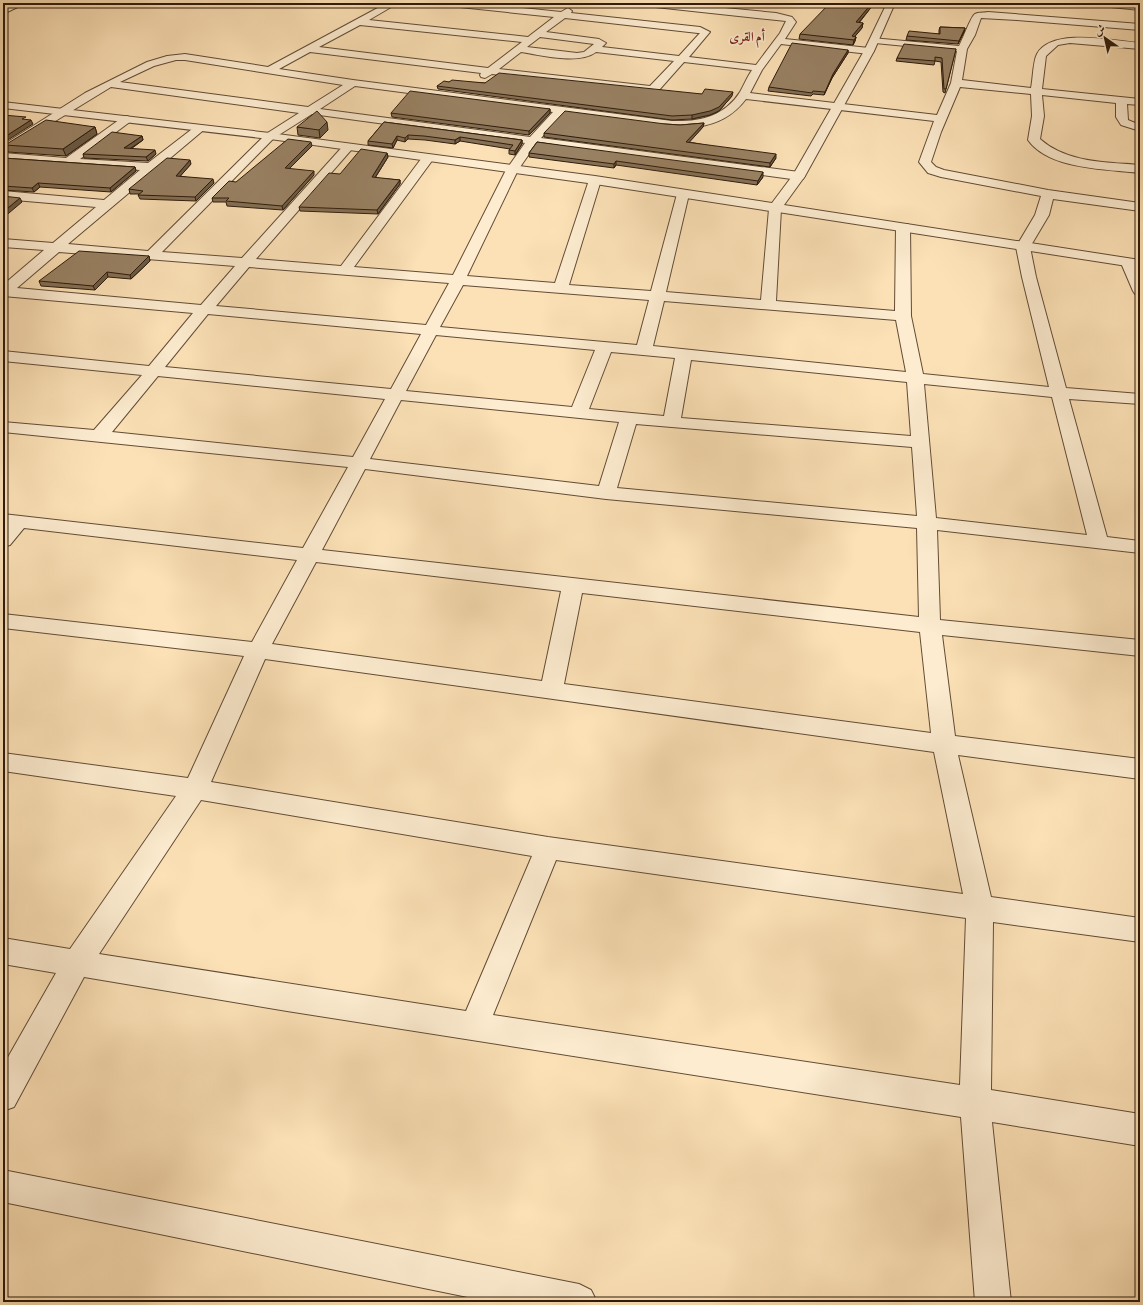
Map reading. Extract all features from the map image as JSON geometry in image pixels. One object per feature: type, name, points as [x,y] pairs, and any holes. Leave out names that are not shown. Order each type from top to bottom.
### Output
[{"type":"street","points":[[4,11],[22,3]]},
{"type":"street","points":[[269,70],[394,3]]},
{"type":"street","points":[[308,49],[490,71],[652,88],[656,87],[705,32],[700,30],[450,3]]},
{"type":"street","points":[[459,96],[578,3]]},
{"type":"street","points":[[3,150],[60,112],[109,84],[151,63],[173,57],[185,57],[353,83],[672,124],[688,124],[712,120],[727,114],[743,95],[758,68],[780,41],[791,22],[789,19],[776,16],[674,4],[646,3]]},
{"type":"street","points":[[768,305],[775,209],[799,176],[875,40],[890,4],[878,3]]},
{"type":"street","points":[[1101,3],[1140,6]]},
{"type":"street","points":[[1066,9],[1066,20]]},
{"type":"street","points":[[1140,26],[988,15],[978,16],[962,50],[956,83],[925,162],[932,170],[1048,194],[1140,207]]},
{"type":"street","points":[[359,22],[600,42],[601,44],[588,54],[577,56],[519,49]]},
{"type":"street","points":[[875,40],[962,50]]},
{"type":"street","points":[[1140,46],[1070,40],[1055,43],[1041,55],[1036,92],[1038,116],[1034,140],[1040,147],[1065,159],[1140,170]]},
{"type":"street","points":[[780,41],[869,51]]},
{"type":"street","points":[[595,49],[758,68]]},
{"type":"street","points":[[151,255],[270,136],[353,83]]},
{"type":"street","points":[[956,83],[1140,102]]},
{"type":"street","points":[[109,84],[799,176]]},
{"type":"street","points":[[743,95],[941,119]]},
{"type":"street","points":[[1121,100],[1122,120],[1124,123],[1140,128]]},
{"type":"street","points":[[3,105],[270,136],[512,170],[595,180],[775,209],[903,227],[1023,247],[1134,263],[1140,291]]},
{"type":"street","points":[[3,1096],[77,963],[195,789],[258,650],[458,280],[512,170],[532,141],[561,110]]},
{"type":"street","points":[[69,161],[127,120]]},
{"type":"street","points":[[3,292],[151,167],[200,128]]},
{"type":"street","points":[[99,436],[204,310],[348,147]]},
{"type":"street","points":[[3,157],[151,167]]},
{"type":"street","points":[[345,270],[428,158]]},
{"type":"street","points":[[561,288],[595,180]]},
{"type":"street","points":[[644,350],[683,194]]},
{"type":"street","points":[[1048,194],[1042,215],[1023,247],[1029,277],[1098,541]]},
{"type":"street","points":[[3,195],[109,204]]},
{"type":"street","points":[[903,227],[903,316],[915,377],[927,523],[930,626],[944,744],[980,908],[975,1103],[993,1302]]},
{"type":"street","points":[[3,243],[903,316]]},
{"type":"street","points":[[3,292],[605,346],[1060,393],[1140,399]]},
{"type":"street","points":[[579,412],[605,346]]},
{"type":"street","points":[[672,422],[684,354]]},
{"type":"street","points":[[3,356],[672,422],[920,442]]},
{"type":"street","points":[[606,493],[629,417]]},
{"type":"street","points":[[3,427],[358,463],[606,493],[927,523],[1098,541],[1140,547]]},
{"type":"street","points":[[3,541],[11,521],[930,626],[1140,648]]},
{"type":"street","points":[[551,690],[573,585]]},
{"type":"street","points":[[3,621],[258,650],[944,744],[1140,769]]},
{"type":"street","points":[[3,762],[195,789],[548,848],[1140,930]]},
{"type":"street","points":[[474,1026],[548,848]]},
{"type":"street","points":[[3,950],[474,1026],[975,1103],[1140,1130]]},
{"type":"street","points":[[3,1186],[579,1302]]},
{"type":"building","points":[[830,3],[872,3],[856,22],[863,23],[852,36],[856,37],[854,40],[800,34]]},
{"type":"building","points":[[940,27],[965,28],[959,41],[907,36],[909,31],[940,34]]},
{"type":"building","points":[[792,43],[848,50],[833,74],[825,92],[813,91],[812,93],[769,87]]},
{"type":"building","points":[[904,44],[956,49],[946,89],[944,89],[942,58],[935,57],[935,61],[897,58]]},
{"type":"building","points":[[499,73],[702,94],[705,89],[733,92],[719,107],[710,111],[692,115],[672,116],[437,86],[444,81],[449,82],[452,80],[485,83]]},
{"type":"building","points":[[410,91],[550,109],[529,131],[391,113]]},
{"type":"building","points":[[317,111],[327,122],[319,130],[297,127]]},
{"type":"building","points":[[565,111],[665,124],[680,125],[704,123],[686,142],[776,154],[770,163],[544,133]]},
{"type":"building","points":[[3,115],[26,117],[22,119],[31,120],[3,138]]},
{"type":"building","points":[[46,120],[95,127],[63,149],[5,145]]},
{"type":"building","points":[[384,122],[522,140],[515,151],[509,150],[513,145],[460,137],[455,140],[408,135],[405,138],[397,136],[392,144],[368,141]]},
{"type":"building","points":[[112,132],[142,136],[124,148],[155,150],[146,157],[83,154]]},
{"type":"building","points":[[288,139],[311,142],[285,168],[314,171],[282,206],[226,201],[229,198],[212,198],[229,181],[236,182]]},
{"type":"building","points":[[537,142],[763,172],[758,181],[616,161],[614,164],[529,153]]},
{"type":"building","points":[[361,149],[387,153],[372,177],[400,180],[377,210],[299,207],[329,173],[340,174]]},
{"type":"building","points":[[3,158],[135,167],[110,188],[38,183],[32,188],[3,186]]},
{"type":"building","points":[[167,158],[190,160],[176,176],[213,179],[195,197],[138,195],[143,191],[129,189]]},
{"type":"building","points":[[3,196],[20,198],[3,212]]},
{"type":"building","points":[[79,251],[149,256],[130,275],[107,272],[93,286],[39,281]]},
{"type":"district","name":"أم القرى","points":[[747,36]]}]
